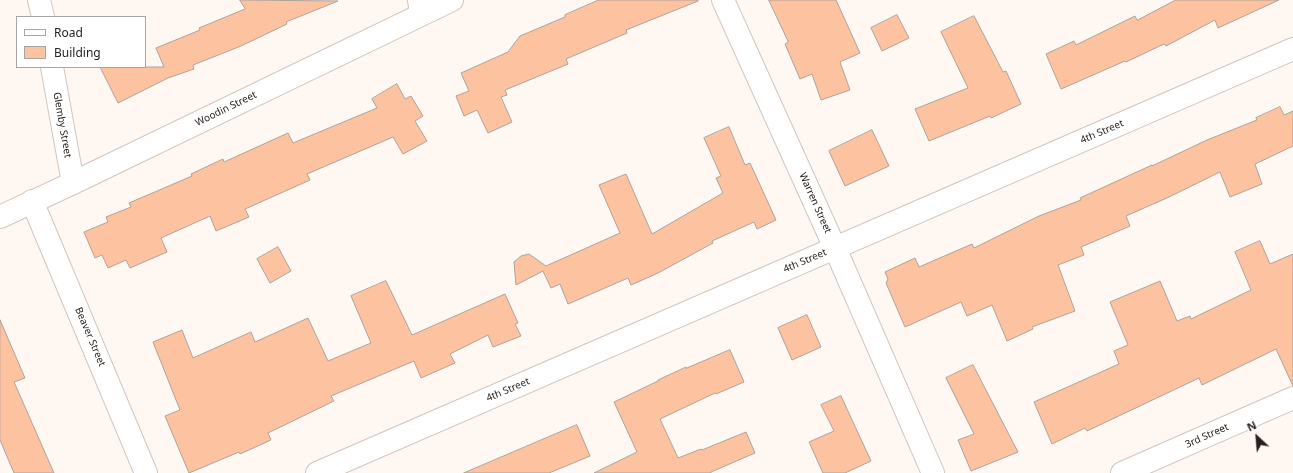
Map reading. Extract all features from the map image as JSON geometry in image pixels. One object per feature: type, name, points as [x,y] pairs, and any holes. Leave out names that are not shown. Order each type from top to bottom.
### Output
[{"type":"street","points":[[40,0],[43,16]]},
{"type":"street","name":"Woodin Street","points":[[0,217],[72,183],[420,7],[452,0]]},
{"type":"street","name":"Warren Street","points":[[723,0],[835,248],[932,473]]},
{"type":"street","name":"4th Street","points":[[317,473],[1293,49]]},
{"type":"street","name":"Glemby Street","points":[[52,68],[72,183]]},
{"type":"street","name":"Beaver Street","points":[[32,201],[146,473]]},
{"type":"street","name":"3rd Street","points":[[1122,473],[1293,398]]},
{"type":"building","points":[[240,0],[338,1],[286,22],[287,24],[241,46],[193,65],[194,69],[168,78],[118,103],[100,68],[164,67],[156,48],[245,9]]},
{"type":"building","points":[[599,0],[698,1],[626,30],[627,33],[566,59],[568,64],[505,90],[507,95],[501,97],[512,122],[488,133],[477,110],[464,116],[456,96],[469,91],[461,73],[508,52],[520,36],[565,17],[565,15]]},
{"type":"building","points":[[769,0],[836,0],[860,53],[840,62],[850,90],[821,100],[812,74],[800,79],[785,44],[788,42]]},
{"type":"building","points":[[1176,0],[1279,0],[1218,28],[1215,20],[1166,46],[1164,44],[1126,62],[1125,61],[1061,89],[1046,54],[1074,41],[1076,45],[1135,16],[1137,20]]},
{"type":"building","points":[[897,15],[909,38],[882,51],[871,28]]},
{"type":"building","points":[[974,16],[1003,72],[1006,71],[1021,104],[991,118],[990,116],[929,141],[915,109],[968,88],[941,32]]},
{"type":"building","points":[[397,84],[405,99],[411,96],[423,116],[415,121],[427,141],[403,154],[393,137],[307,174],[310,180],[245,209],[249,217],[216,231],[210,216],[161,238],[167,252],[130,268],[126,260],[108,268],[102,255],[95,258],[84,232],[108,222],[106,217],[131,207],[129,203],[192,176],[191,174],[223,159],[224,162],[288,133],[293,143],[377,108],[372,99]]},
{"type":"building","points":[[1280,107],[1284,115],[1293,111],[1293,146],[1255,164],[1262,184],[1230,197],[1220,172],[1126,216],[1130,226],[1081,247],[1084,255],[1058,265],[1075,311],[1032,327],[1033,329],[1007,341],[992,305],[967,316],[961,302],[905,327],[886,283],[888,279],[885,272],[915,258],[919,267],[972,244],[974,248],[1039,216],[1081,200],[1080,198],[1207,140],[1257,120],[1256,118]]},
{"type":"building","points":[[729,127],[745,165],[750,163],[776,220],[757,229],[754,222],[712,241],[713,243],[658,273],[631,285],[628,278],[568,304],[560,284],[551,288],[543,271],[516,285],[514,262],[521,256],[529,254],[546,266],[620,233],[599,185],[626,174],[652,234],[723,193],[716,178],[721,176],[704,138]]},
{"type":"building","points":[[872,130],[889,166],[845,186],[829,151]]},
{"type":"building","points":[[1260,241],[1270,264],[1293,254],[1293,386],[1276,349],[1202,385],[1199,378],[1087,431],[1085,428],[1052,444],[1034,402],[1119,364],[1114,351],[1128,345],[1110,302],[1160,281],[1177,321],[1190,316],[1191,319],[1251,290],[1235,252]]},
{"type":"building","points":[[278,247],[291,271],[270,283],[257,259]]},
{"type":"building","points":[[386,281],[412,335],[505,294],[518,323],[515,324],[521,336],[493,347],[488,335],[450,354],[455,363],[421,378],[414,361],[331,396],[334,401],[268,433],[271,440],[240,454],[239,452],[189,473],[165,416],[180,410],[153,342],[182,330],[193,358],[251,332],[255,342],[308,318],[328,361],[371,343],[351,296]]},
{"type":"building","points":[[807,315],[821,347],[792,360],[778,328]]},
{"type":"building","points":[[0,320],[25,378],[14,382],[54,473],[14,473],[0,440]]},
{"type":"building","points":[[730,350],[744,382],[716,394],[715,393],[660,419],[678,458],[746,432],[755,453],[711,473],[594,473],[637,452],[614,402],[686,367]]},
{"type":"building","points":[[973,365],[1018,452],[971,471],[958,440],[974,434],[946,378]]},
{"type":"building","points":[[841,396],[871,461],[845,473],[823,473],[809,442],[834,431],[821,405]]},
{"type":"building","points":[[577,425],[590,456],[549,473],[464,473]]}]
